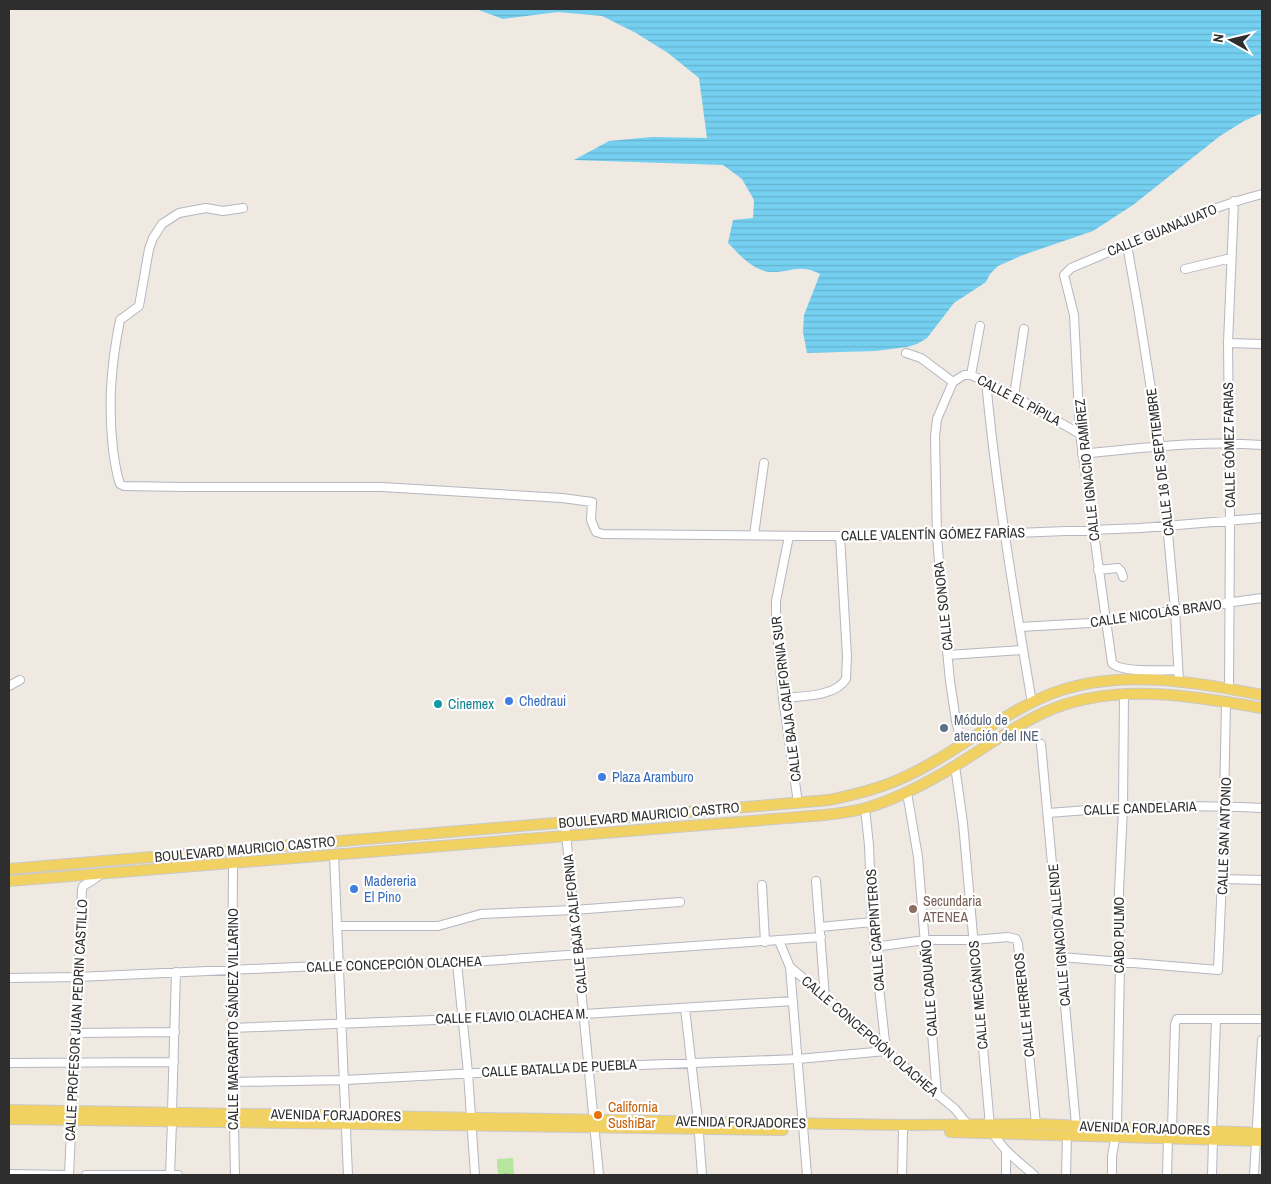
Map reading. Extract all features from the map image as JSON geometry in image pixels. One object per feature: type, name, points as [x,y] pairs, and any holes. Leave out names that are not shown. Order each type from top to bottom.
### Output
[{"type":"main road","name":"BOULEVARD MAURICIO CASTRO","points":[[9,869],[565,823],[798,802],[857,794],[899,780],[930,764],[989,726],[1053,693],[1098,682],[1146,679],[1179,681],[1262,695]]},
{"type":"main road","name":"BOULEVARD MAURICIO CASTRO","points":[[9,882],[825,815],[865,809],[907,792],[955,766],[1014,728],[1044,713],[1096,697],[1124,694],[1172,695],[1262,708]]},
{"type":"main road","points":[[748,821],[762,815],[772,804]]},
{"type":"main road","name":"AVENIDA FORJADORES","points":[[9,1110],[71,1115],[803,1127],[903,1131],[991,1130],[1067,1136],[1172,1129],[1213,1136]]},
{"type":"main road","name":"AVENIDA FORJADORES","points":[[9,1119],[71,1115]]},
{"type":"main road","name":"AVENIDA FORJADORES","points":[[803,1127],[969,1126],[991,1130],[1036,1124],[1076,1125],[1168,1139],[1213,1136],[1259,1137]]},
{"type":"street","name":"CALLE GUANAJUATO","points":[[1065,273],[1071,268],[1234,201],[1262,194]]},
{"type":"street","name":"CALLE GÓMEZ FARIAS","points":[[1229,689],[1230,442],[1228,343],[1234,201]]},
{"type":"street","name":"CALLE VALENTÍN GÓMEZ FARÍAS","points":[[243,208],[223,211],[206,208],[179,213],[162,224],[152,238],[139,306],[120,320],[114,349],[109,396],[112,438],[116,475],[120,484],[124,486],[382,487],[562,498],[592,502],[592,524],[596,532],[603,534],[937,536],[1093,531],[1262,518]]},
{"type":"street","name":"CALLE 16 DE SEPTIEMBRE","points":[[1126,245],[1140,316],[1160,446],[1175,610],[1179,681]]},
{"type":"street","points":[[1185,269],[1231,258]]},
{"type":"street","name":"CALLE IGNACIO RAMÍREZ","points":[[1065,273],[1064,278],[1074,315],[1082,454],[1112,663],[1114,666],[1125,669],[1178,670]]},
{"type":"street","points":[[971,375],[980,326]]},
{"type":"street","points":[[1014,396],[1024,329]]},
{"type":"street","points":[[1228,343],[1262,344]]},
{"type":"street","points":[[906,353],[921,358],[953,382]]},
{"type":"street","name":"CALLE EL PÍPILA","points":[[953,382],[959,377],[971,375],[986,381],[1080,434]]},
{"type":"street","points":[[986,381],[1004,533],[1032,703]]},
{"type":"street","name":"CALLE SONORA","points":[[953,382],[942,405],[935,430],[937,536],[948,655],[956,721],[962,743]]},
{"type":"street","points":[[1082,454],[1184,444],[1230,442],[1262,445]]},
{"type":"street","points":[[754,536],[764,463]]},
{"type":"street","name":"CALLE BAJA CALIFORNIA SUR","points":[[789,536],[777,591],[776,610],[783,698],[798,802]]},
{"type":"street","points":[[783,698],[836,689],[844,682],[848,672],[840,536]]},
{"type":"street","points":[[1098,570],[1118,568],[1123,577]]},
{"type":"street","name":"CALLE NICOLÁS BRAVO","points":[[1020,627],[1107,622],[1262,598]]},
{"type":"street","points":[[948,655],[1023,650]]},
{"type":"street","points":[[9,686],[20,680]]},
{"type":"street","name":"CABO PULMO","points":[[1112,1175],[1112,1156],[1116,1132],[1124,694]]},
{"type":"street","name":"CALLE SAN ANTONIO","points":[[1120,962],[1218,970],[1226,702]]},
{"type":"street","name":"CALLE IGNACIO ALLENDE","points":[[1041,744],[1076,1125]]},
{"type":"street","name":"CALLE MECÁNICOS","points":[[955,766],[991,1130]]},
{"type":"street","name":"CALLE CADUAÑO","points":[[907,792],[918,857],[937,1095]]},
{"type":"street","name":"CALLE CANDELARIA","points":[[1048,813],[1123,808],[1224,806],[1262,808]]},
{"type":"street","name":"CALLE CARPINTEROS","points":[[865,809],[874,947],[886,1051]]},
{"type":"street","name":"CALLE BAJA CALIFORNIA","points":[[565,823],[600,1175]]},
{"type":"street","points":[[334,855],[348,1175]]},
{"type":"street","name":"CALLE MARGARITO SÁNDEZ VILLARINO","points":[[232,864],[232,1028],[235,1175]]},
{"type":"street","name":"CALLE PROFESOR JUAN PEDRIN CASTILLO","points":[[68,1175],[82,889],[83,886],[100,875]]},
{"type":"street","points":[[1222,879],[1262,880]]},
{"type":"street","points":[[816,881],[826,998]]},
{"type":"street","points":[[762,885],[765,942]]},
{"type":"street","points":[[337,926],[438,926],[478,914],[574,910],[680,902]]},
{"type":"street","points":[[820,927],[872,922]]},
{"type":"street","name":"CALLE CONCEPCIÓN OLACHEA","points":[[9,978],[78,977],[339,965],[457,963],[820,937]]},
{"type":"street","name":"CALLE HERREROS","points":[[874,947],[925,940],[1014,938],[1017,942],[1036,1124]]},
{"type":"street","name":"CALLE CONCEPCIÓN OLACHEA","points":[[779,941],[790,967],[867,1031],[886,1051],[955,1109],[969,1126]]},
{"type":"street","points":[[1061,956],[1120,962]]},
{"type":"street","points":[[457,963],[468,1073],[475,1175]]},
{"type":"street","points":[[790,967],[807,1175]]},
{"type":"street","points":[[170,1175],[176,972]]},
{"type":"street","name":"CALLE FLAVIO OLACHEA M.","points":[[232,1028],[342,1022],[584,1014],[793,1002]]},
{"type":"street","points":[[685,1008],[702,1175]]},
{"type":"street","points":[[1172,1129],[1175,1024],[1177,1019],[1262,1019]]},
{"type":"street","points":[[1212,1175],[1216,1019]]},
{"type":"street","points":[[75,1033],[175,1032]]},
{"type":"street","points":[[1254,1175],[1259,1137],[1262,1040]]},
{"type":"street","name":"CALLE BATALLA DE PUEBLA","points":[[233,1082],[345,1080],[589,1067],[798,1059],[886,1051]]},
{"type":"street","points":[[9,1062],[174,1062]]},
{"type":"street","points":[[991,1130],[1006,1150],[1034,1175]]},
{"type":"street","points":[[902,1175],[903,1131]]},
{"type":"street","points":[[1066,1175],[1067,1136]]},
{"type":"street","points":[[1167,1175],[1168,1139]]},
{"type":"street","points":[[1006,1150],[1006,1175]]},
{"type":"street","points":[[9,1174],[68,1175]]},
{"type":"street","points":[[86,1175],[178,1175]]},
{"type":"green space","points":[[513,1158],[514,1175],[498,1175],[497,1159]]},
{"type":"water","points":[[476,9],[1262,9],[1262,113],[1244,121],[1220,136],[1133,205],[1093,231],[1023,255],[998,266],[990,274],[986,282],[954,303],[927,338],[917,344],[875,351],[807,353],[803,332],[804,315],[820,274],[806,269],[777,272],[763,271],[746,261],[728,243],[733,220],[753,218],[754,200],[742,179],[723,165],[574,160],[609,141],[652,137],[707,138],[699,78],[668,53],[636,33],[602,16],[558,12],[503,19]]},
{"type":"place","name":"Chedraui","points":[[509,701]]},
{"type":"place","name":"Cinemex","points":[[438,704]]},
{"type":"place","name":"Módulo de atención del INE","points":[[944,728]]},
{"type":"place","name":"Plaza Aramburo","points":[[602,777]]},
{"type":"place","name":"Madereria El Pino","points":[[354,889]]},
{"type":"place","name":"Secundaria ATENEA","points":[[913,909]]},
{"type":"place","name":"California SushiBar","points":[[598,1115]]}]
